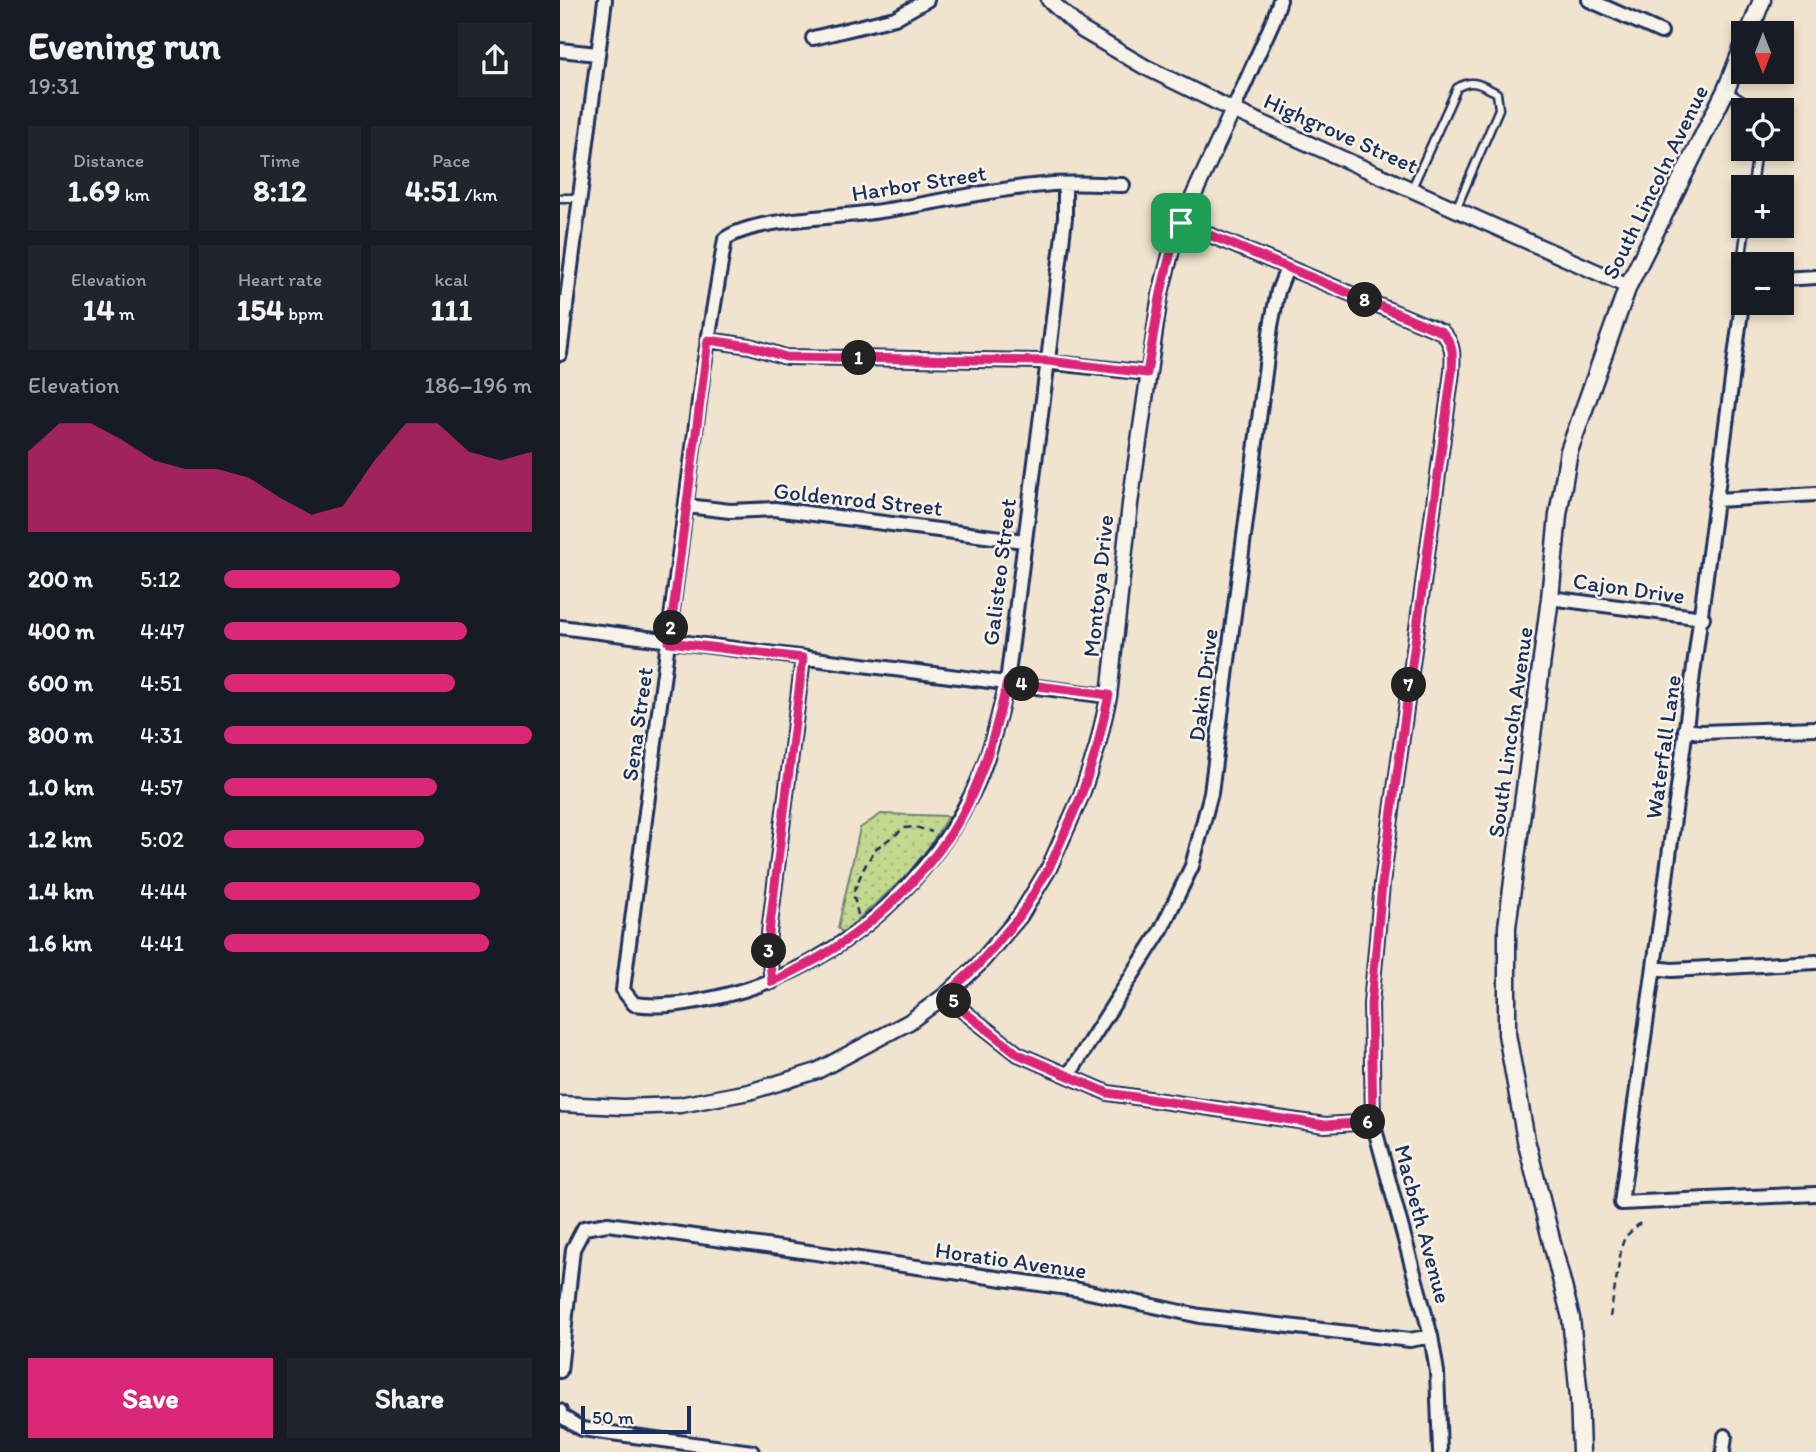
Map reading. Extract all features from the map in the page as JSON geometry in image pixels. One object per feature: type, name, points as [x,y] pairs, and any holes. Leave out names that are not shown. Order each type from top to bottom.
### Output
[{"type":"main road","points":[[1754,21],[1762,0]]},
{"type":"main road","name":"South Lincoln Avenue","points":[[1581,1452],[1571,1318],[1526,1140],[1507,1034],[1507,927],[1550,598],[1558,514],[1569,451],[1628,286],[1731,77]]},
{"type":"street","points":[[560,354],[605,0]]},
{"type":"street","points":[[813,38],[895,18],[927,0]]},
{"type":"street","name":"Highgrove Street","points":[[1049,0],[1082,30],[1145,67],[1233,110],[1628,286]]},
{"type":"street","name":"Montoya Drive","points":[[560,1104],[623,1107],[680,1105],[749,1092],[817,1071],[909,1023],[947,994],[979,964],[1020,916],[1049,868],[1081,796],[1097,748],[1109,695],[1147,373],[1160,295],[1172,245],[1273,22],[1279,0]]},
{"type":"street","points":[[1589,0],[1661,32]]},
{"type":"street","points":[[560,50],[597,54]]},
{"type":"street","name":"Galisteo Street","points":[[634,1004],[655,1007],[701,1001],[772,982],[821,957],[863,928],[901,893],[932,859],[974,791],[1007,682],[1065,218],[1065,184]]},
{"type":"street","name":"Harbor Street","points":[[724,239],[736,231],[806,218],[866,213],[1041,185],[1123,186]]},
{"type":"street","name":"Macbeth Avenue","points":[[1181,223],[1442,332],[1449,339],[1452,348],[1452,372],[1382,884],[1371,1004],[1373,1122],[1431,1336],[1437,1371],[1440,1452]]},
{"type":"street","name":"Sena Street","points":[[634,1004],[623,990],[708,340],[724,239]]},
{"type":"street","name":"Dakin Drive","points":[[1068,1076],[1161,930],[1192,866],[1210,793],[1271,326],[1278,291],[1287,268]]},
{"type":"street","points":[[1794,278],[1816,277]]},
{"type":"street","name":"Waterfall Lane","points":[[1741,315],[1703,618],[1685,730],[1621,1203],[1816,1194]]},
{"type":"street","points":[[708,340],[750,346],[786,357],[1048,361],[1147,373]]},
{"type":"street","points":[[1717,500],[1816,494]]},
{"type":"street","name":"Goldenrod Street","points":[[687,506],[730,511],[775,509],[1024,541]]},
{"type":"street","name":"Cajon Drive","points":[[1550,598],[1703,618]]},
{"type":"street","points":[[560,627],[1109,695]]},
{"type":"street","points":[[772,982],[768,944],[803,658]]},
{"type":"street","points":[[1685,730],[1702,732],[1816,728]]},
{"type":"street","points":[[1654,968],[1672,970],[1816,962]]},
{"type":"street","points":[[947,994],[962,1010],[1018,1054],[1108,1093],[1325,1125],[1373,1122]]},
{"type":"street","name":"Horatio Avenue","points":[[560,1371],[573,1249],[584,1227],[608,1224],[1075,1289],[1200,1316],[1410,1339],[1431,1336]]},
{"type":"street","points":[[561,1413],[582,1429],[752,1452]]},
{"type":"street","points":[[1723,1452],[1725,1436]]},
{"type":"lane","points":[[1411,190],[1457,88],[1467,82],[1478,84],[1497,93],[1499,109],[1456,209]]},
{"type":"lane","points":[[1726,90],[1738,98]]},
{"type":"lane","points":[[560,198],[579,198]]},
{"type":"path","points":[[858,916],[853,893],[875,849],[905,828],[915,827],[936,832]]},
{"type":"path","points":[[1611,1317],[1622,1244],[1625,1237],[1640,1223]]},
{"type":"green space","points":[[881,814],[948,816],[907,875],[843,933],[838,928],[860,828]]},
{"type":"route","points":[[1181,223],[1442,332],[1449,339],[1452,348],[1452,372],[1382,884],[1371,1004],[1373,1122],[1325,1125],[1108,1093],[1018,1054],[962,1010],[947,994],[979,964],[1020,916],[1049,868],[1081,796],[1097,748],[1109,695],[1007,682],[974,791],[932,859],[901,893],[863,928],[821,957],[772,982],[768,944],[803,658],[669,642],[708,340],[750,346],[786,357],[1048,361],[1147,373],[1160,295],[1172,245],[1181,223]]}]
